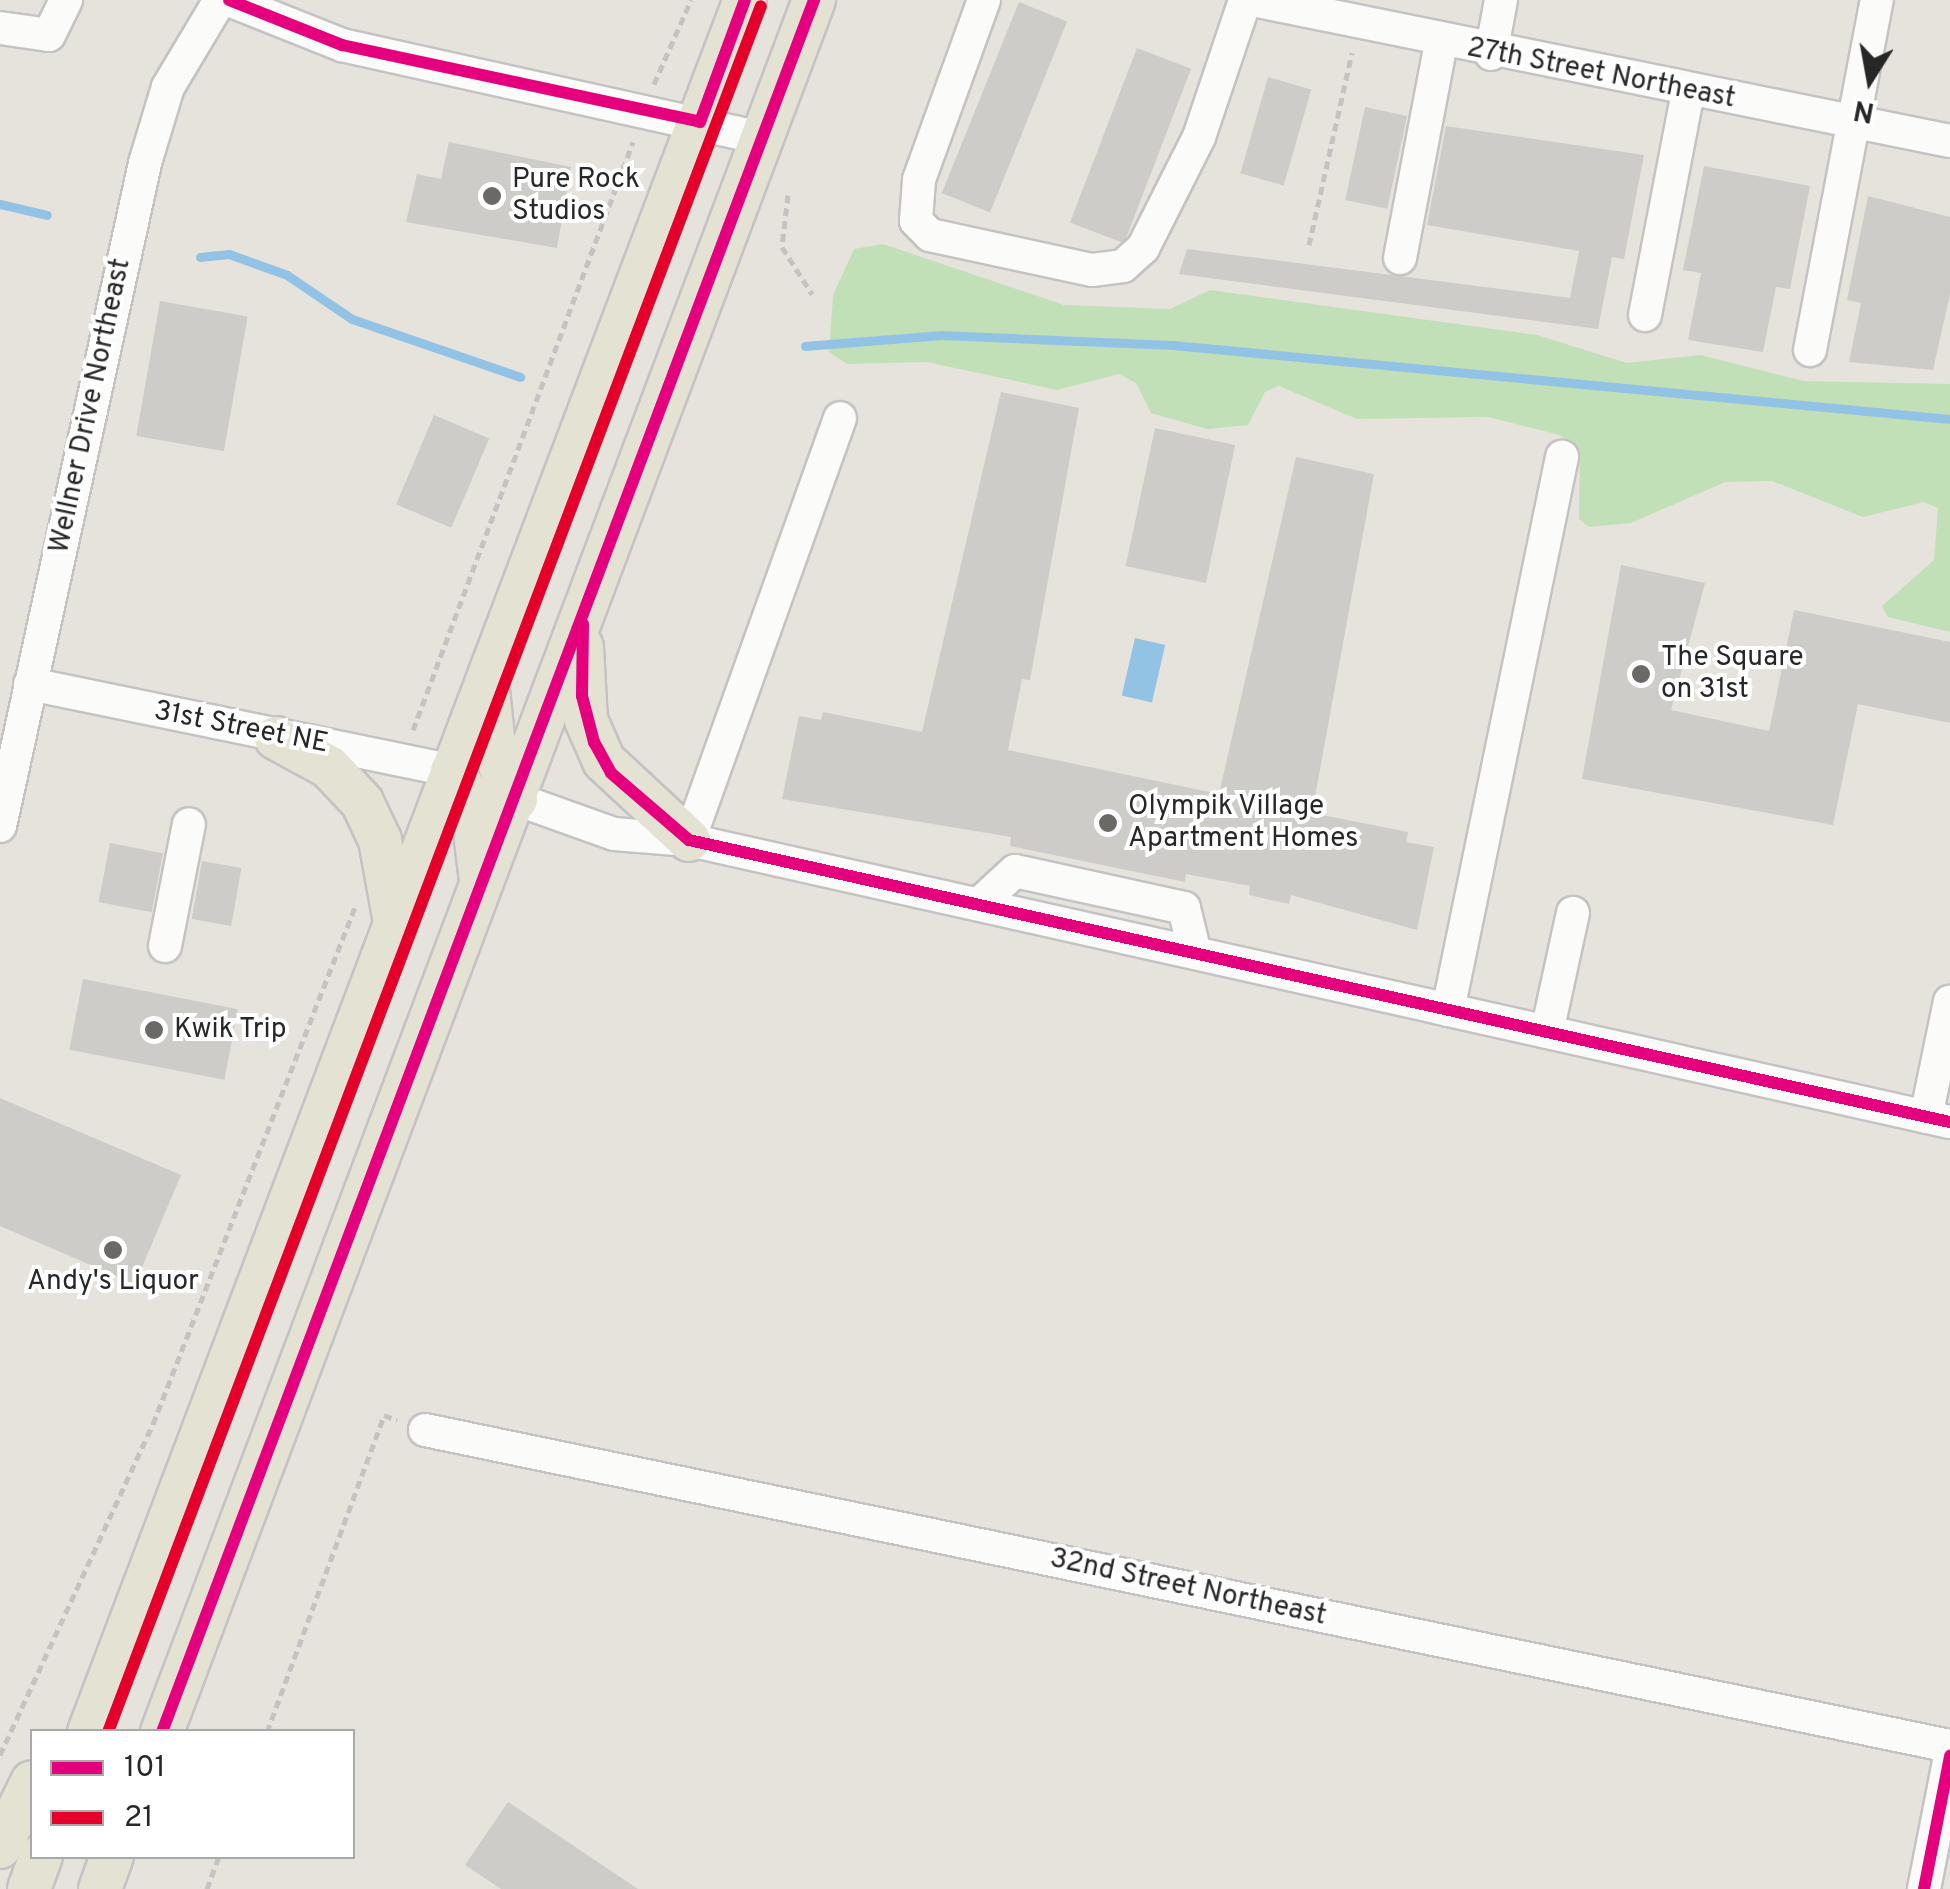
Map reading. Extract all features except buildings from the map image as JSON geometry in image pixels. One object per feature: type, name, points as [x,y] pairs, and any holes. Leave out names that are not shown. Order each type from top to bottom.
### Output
[{"type":"main road","points":[[90,1729],[487,674],[746,0]]},
{"type":"main road","points":[[163,1729],[583,624],[814,0]]},
{"type":"main road","points":[[583,624],[582,696],[594,742],[611,773],[689,840]]},
{"type":"main road","points":[[487,674],[495,755],[516,799]]},
{"type":"main road","points":[[276,738],[328,767],[362,802],[385,859],[395,924]]},
{"type":"main road","points":[[452,771],[475,815],[481,890]]},
{"type":"main road","points":[[61,1729],[171,1518]]},
{"type":"main road","points":[[0,1847],[30,1786]]},
{"type":"main road","points":[[28,1889],[40,1859]]},
{"type":"main road","points":[[103,1889],[111,1859]]},
{"type":"street","points":[[0,28],[49,35],[66,0]]},
{"type":"street","name":"Wellner Drive Northeast","points":[[0,826],[156,122],[184,52],[220,0]]},
{"type":"street","points":[[229,0],[342,45],[762,138]]},
{"type":"street","points":[[984,0],[919,180],[916,220],[930,234],[1092,270],[1123,266],[1143,248],[1199,137],[1245,0]]},
{"type":"street","name":"27th Street Northeast","points":[[1253,0],[1441,44],[1950,141]]},
{"type":"street","points":[[1491,54],[1501,0]]},
{"type":"street","points":[[1810,350],[1877,0]]},
{"type":"street","points":[[1400,258],[1441,44]]},
{"type":"street","points":[[1645,315],[1688,91]]},
{"type":"street","points":[[689,840],[840,418]]},
{"type":"street","points":[[1448,1010],[1562,458]]},
{"type":"street","name":"31st Street NE","points":[[30,684],[276,738],[452,771]]},
{"type":"street","points":[[516,799],[614,834],[689,840],[1938,1120],[1950,1001]]},
{"type":"street","points":[[166,946],[188,824]]},
{"type":"street","points":[[1547,1032],[1573,913]]},
{"type":"street","name":"32nd Street Northeast","points":[[425,1430],[1950,1746]]},
{"type":"street","points":[[1924,1889],[1950,1756]]},
{"type":"path","points":[[1309,245],[1357,27]]},
{"type":"path","points":[[416,722],[625,164]]},
{"type":"path","points":[[788,195],[782,247],[812,294]]},
{"type":"path","points":[[0,1755],[153,1424],[360,892]]},
{"type":"path","points":[[268,1729],[384,1415]]},
{"type":"path","points":[[207,1889],[218,1859]]},
{"type":"green space","points":[[883,244],[1064,305],[1170,309],[1210,290],[1537,335],[1627,363],[1701,355],[1803,381],[1950,384],[1950,632],[1888,617],[1882,606],[1934,560],[1938,508],[1924,502],[1863,517],[1772,481],[1725,482],[1631,523],[1589,527],[1579,519],[1580,450],[1560,435],[1488,417],[1357,419],[1279,386],[1265,392],[1248,425],[1207,429],[1151,413],[1136,383],[1119,374],[1057,390],[927,362],[847,364],[829,352],[833,295],[854,249]]},
{"type":"water","points":[[1135,638],[1165,645],[1152,702],[1122,695]]},
{"type":"waterway","points":[[0,204],[47,215]]},
{"type":"waterway","points":[[200,257],[229,254],[287,275],[352,319],[520,377]]},
{"type":"waterway","points":[[805,346],[942,335],[1173,345],[1950,419]]},
{"type":"transit line","name":"101","points":[[229,0],[342,45],[700,122],[745,0]]},
{"type":"transit line","name":"101","points":[[163,1729],[814,0]]},
{"type":"transit line","name":"21","points":[[109,1729],[761,6]]},
{"type":"transit line","name":"101","points":[[583,624],[582,696],[594,742],[611,773],[689,840],[1950,1122]]},
{"type":"transit line","name":"101","points":[[1924,1889],[1950,1756]]},
{"type":"place","name":"Pure Rock Studios","points":[[492,196]]},
{"type":"place","name":"The Square on 31st","points":[[1641,674]]},
{"type":"place","name":"Olympik Village Apartment Homes","points":[[1108,823]]},
{"type":"place","name":"Kwik Trip","points":[[154,1030]]},
{"type":"place","name":"Andy's Liquor","points":[[113,1250]]}]
